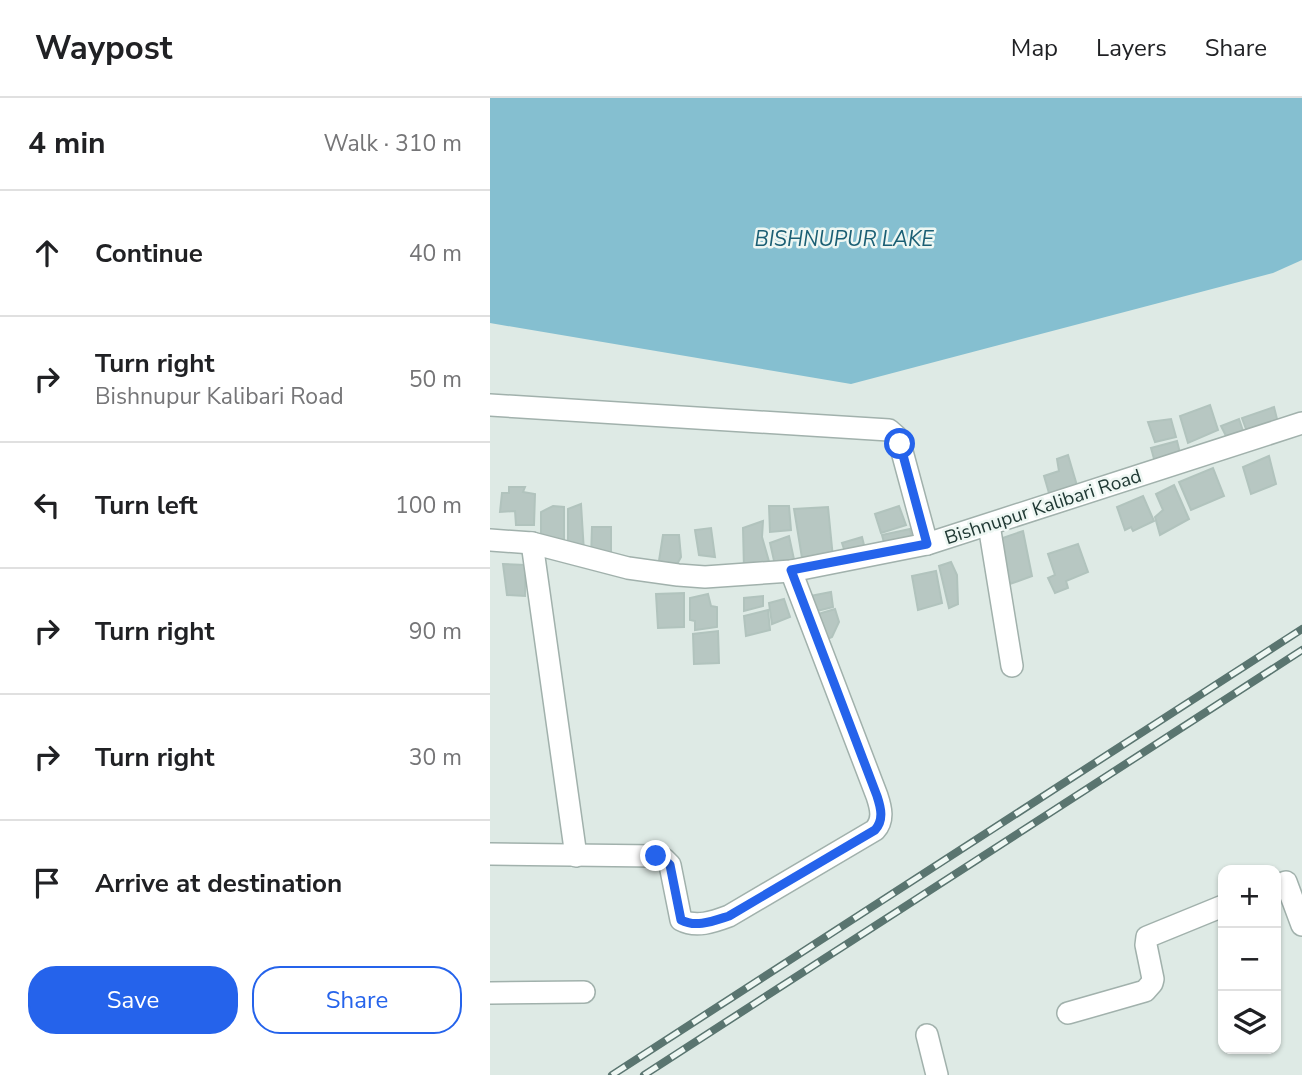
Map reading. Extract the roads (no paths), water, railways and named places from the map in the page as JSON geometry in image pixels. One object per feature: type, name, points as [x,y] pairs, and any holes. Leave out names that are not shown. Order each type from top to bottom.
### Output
[{"type":"street","points":[[490,405],[889,430],[900,444],[927,544]]},
{"type":"street","name":"Bishnupur Kalibari Road","points":[[490,540],[532,544],[628,568],[678,575],[705,577],[791,570],[927,544],[1302,423]]},
{"type":"street","points":[[989,525],[1013,666]]},
{"type":"street","points":[[532,544],[576,856]]},
{"type":"street","points":[[490,854],[656,856],[670,865],[681,920],[703,924],[729,916],[875,830],[881,818],[877,796],[791,570]]},
{"type":"street","points":[[1288,881],[1302,925]]},
{"type":"street","points":[[1068,1013],[1149,988],[1153,979],[1146,945],[1147,937],[1218,908]]},
{"type":"street","points":[[490,993],[584,992]]},
{"type":"street","points":[[927,1035],[937,1075]]},
{"type":"water","name":"BISHNUPUR LAKE","points":[[490,98],[1302,98],[1302,260],[1273,273],[851,384],[490,323]]},
{"type":"railway","points":[[612,1075],[1302,629]]},
{"type":"railway","points":[[644,1075],[1302,650]]}]
